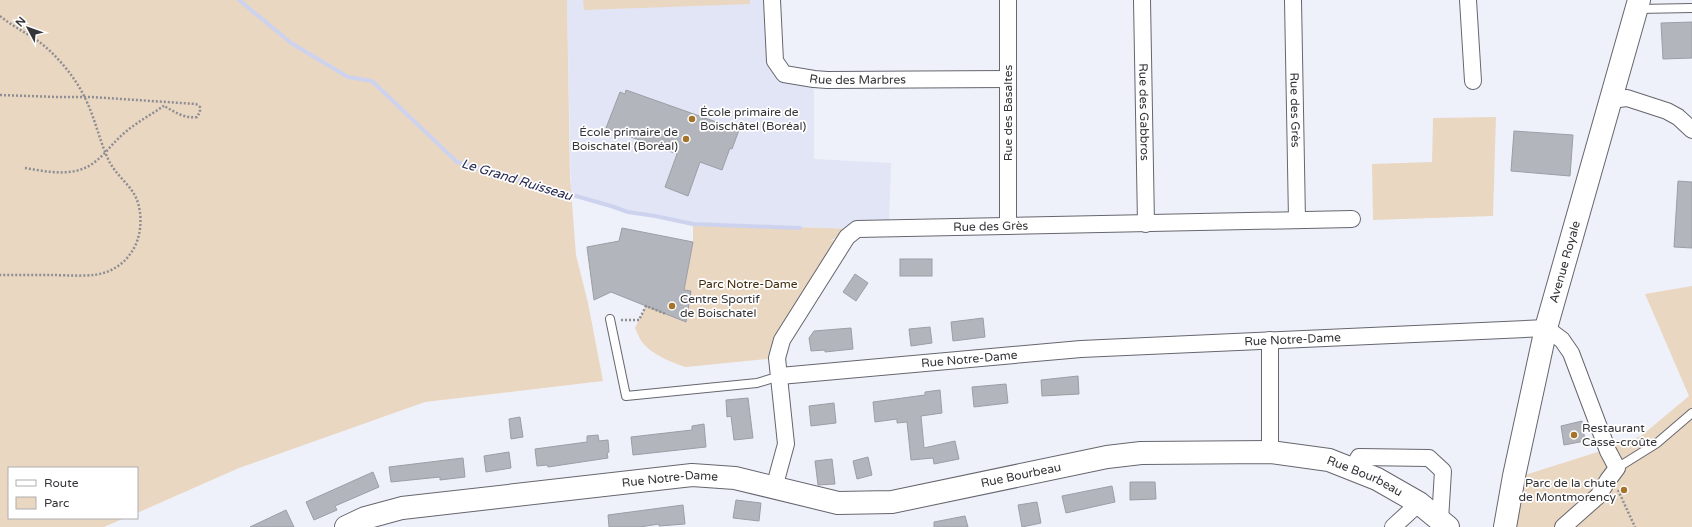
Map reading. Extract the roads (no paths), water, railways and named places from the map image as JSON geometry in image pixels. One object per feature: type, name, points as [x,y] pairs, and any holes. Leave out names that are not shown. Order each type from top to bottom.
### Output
[{"type":"street","name":"Rue des Marbres","points":[[772,0],[775,60],[784,74],[821,80],[1008,79]]},
{"type":"street","name":"Rue des Basaltes","points":[[1008,0],[1008,226]]},
{"type":"street","name":"Rue des Gabbros","points":[[1142,0],[1146,224]]},
{"type":"street","name":"Rue des Grès","points":[[1292,0],[1297,220]]},
{"type":"street","points":[[1468,0],[1473,81]]},
{"type":"street","name":"Avenue Royale","points":[[1505,527],[1514,476],[1546,328],[1638,4]]},
{"type":"street","points":[[1611,100],[1627,98],[1667,111],[1678,117],[1692,130]]},
{"type":"street","name":"Rue des Grès","points":[[780,376],[777,358],[782,340],[847,236],[857,229],[1352,219]]},
{"type":"street","points":[[1546,328],[1562,340],[1571,353],[1608,451],[1617,468],[1598,496],[1563,527]]},
{"type":"street","name":"Rue Notre-Dame","points":[[780,376],[1081,349],[1546,328]]},
{"type":"street","points":[[1270,340],[1270,452]]},
{"type":"street","points":[[774,488],[786,444],[780,376]]},
{"type":"street","name":"Rue Bourbeau","points":[[774,488],[838,504],[892,502],[1107,457],[1141,453],[1270,452],[1329,460],[1377,479],[1418,502],[1444,524]]},
{"type":"street","points":[[1352,469],[1359,457],[1429,458],[1443,471],[1444,524]]},
{"type":"street","name":"Rue Notre-Dame","points":[[346,527],[366,518],[402,508],[692,475],[735,478],[774,488]]},
{"type":"street","points":[[1393,527],[1418,502]]},
{"type":"lane","points":[[1638,4],[1692,8]]},
{"type":"lane","points":[[610,319],[626,396],[757,383],[780,376]]},
{"type":"lane","points":[[1617,468],[1657,443],[1692,413]]},
{"type":"waterway","name":"Le Grand Ruisseau","points":[[239,0],[291,43],[348,77],[372,81],[457,162],[628,212],[693,224],[800,228]]},
{"type":"place","name":"École primaire de Boischâtel (Boréal)","points":[[692,119]]},
{"type":"place","name":"École primaire de Boischatel (Boréal)","points":[[686,139]]},
{"type":"place","name":"Centre Sportif de Boischatel","points":[[672,306]]},
{"type":"place","name":"Restaurant Casse-croûte","points":[[1574,435]]},
{"type":"place","name":"Parc de la chute de Montmorency","points":[[1624,490]]},
{"type":"park label","name":"Parc Notre-Dame","points":[[748,284]]}]
